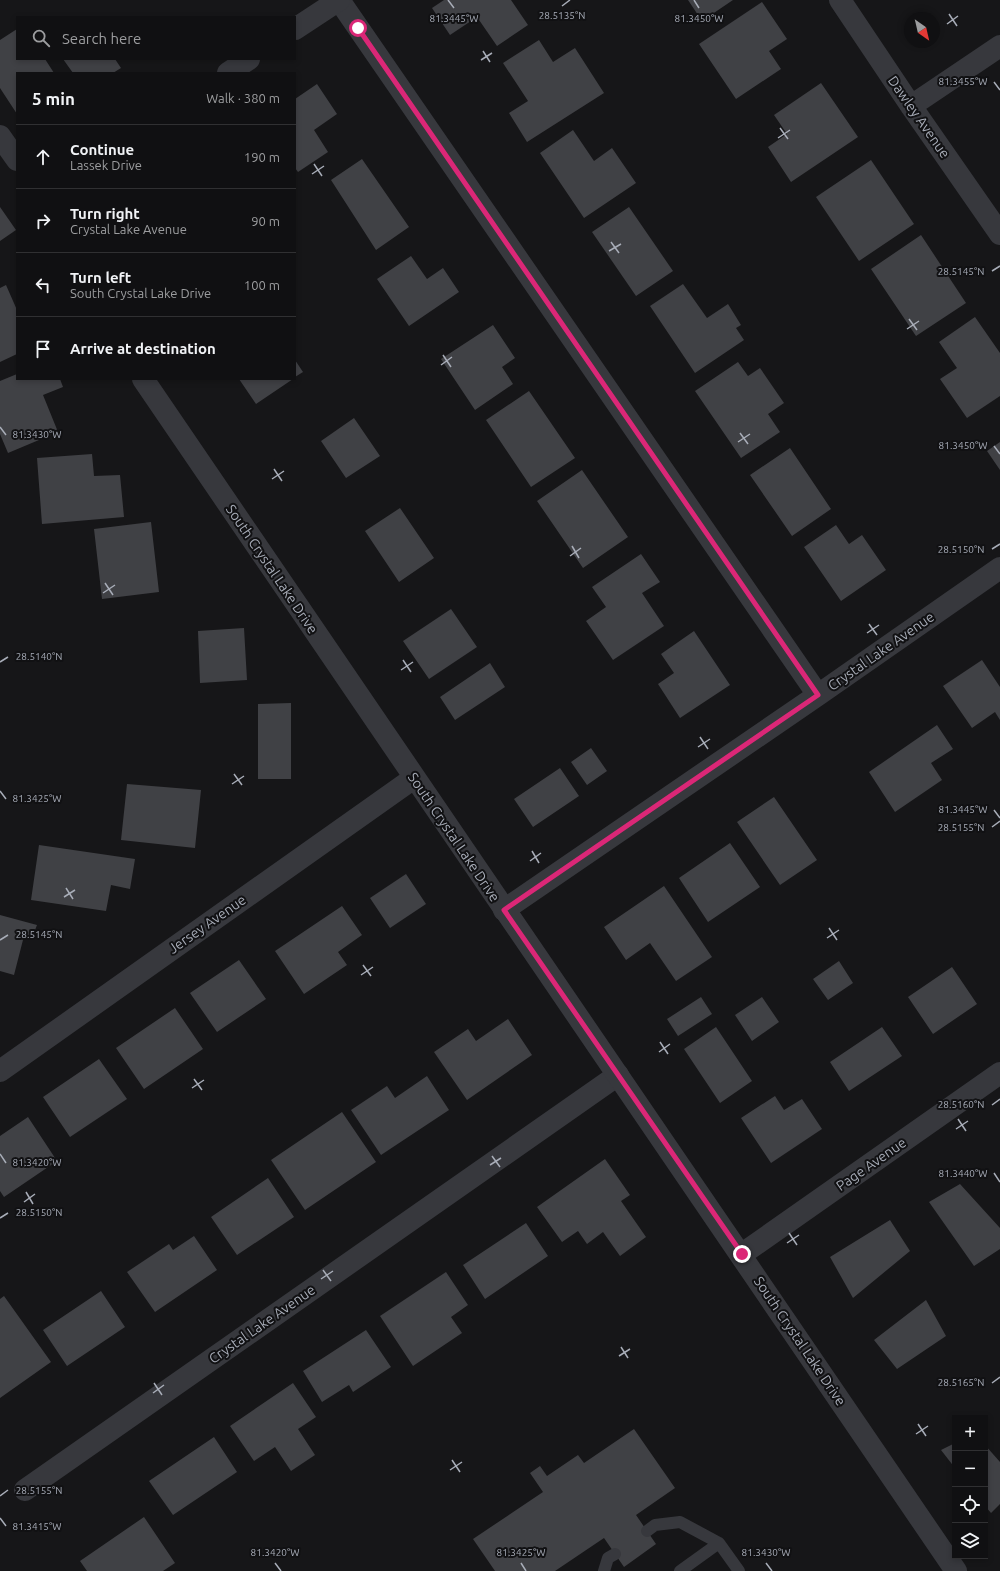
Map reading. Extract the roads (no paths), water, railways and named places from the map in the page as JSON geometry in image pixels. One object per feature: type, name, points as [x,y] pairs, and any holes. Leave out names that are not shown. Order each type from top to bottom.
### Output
[{"type":"street","points":[[296,28],[339,0],[818,695]]},
{"type":"street","name":"Dawley Avenue","points":[[840,0],[911,106],[1000,234]]},
{"type":"street","points":[[911,106],[1000,46]]},
{"type":"street","points":[[230,72],[248,60]]},
{"type":"street","points":[[0,136],[16,159]]},
{"type":"street","name":"South Crystal Lake Drive","points":[[144,380],[504,910],[742,1254],[956,1571]]},
{"type":"street","name":"Crystal Lake Avenue","points":[[504,910],[818,695],[1000,568]]},
{"type":"street","name":"Jersey Avenue","points":[[0,1071],[414,778]]},
{"type":"street","name":"Page Avenue","points":[[742,1254],[1000,1073]]},
{"type":"street","name":"Crystal Lake Avenue","points":[[25,1490],[618,1075]]},
{"type":"lane","points":[[647,1531],[655,1525],[680,1522],[719,1543],[739,1571]]},
{"type":"lane","points":[[680,1571],[719,1543]]},
{"type":"lane","points":[[604,1571],[608,1558],[615,1554]]}]
